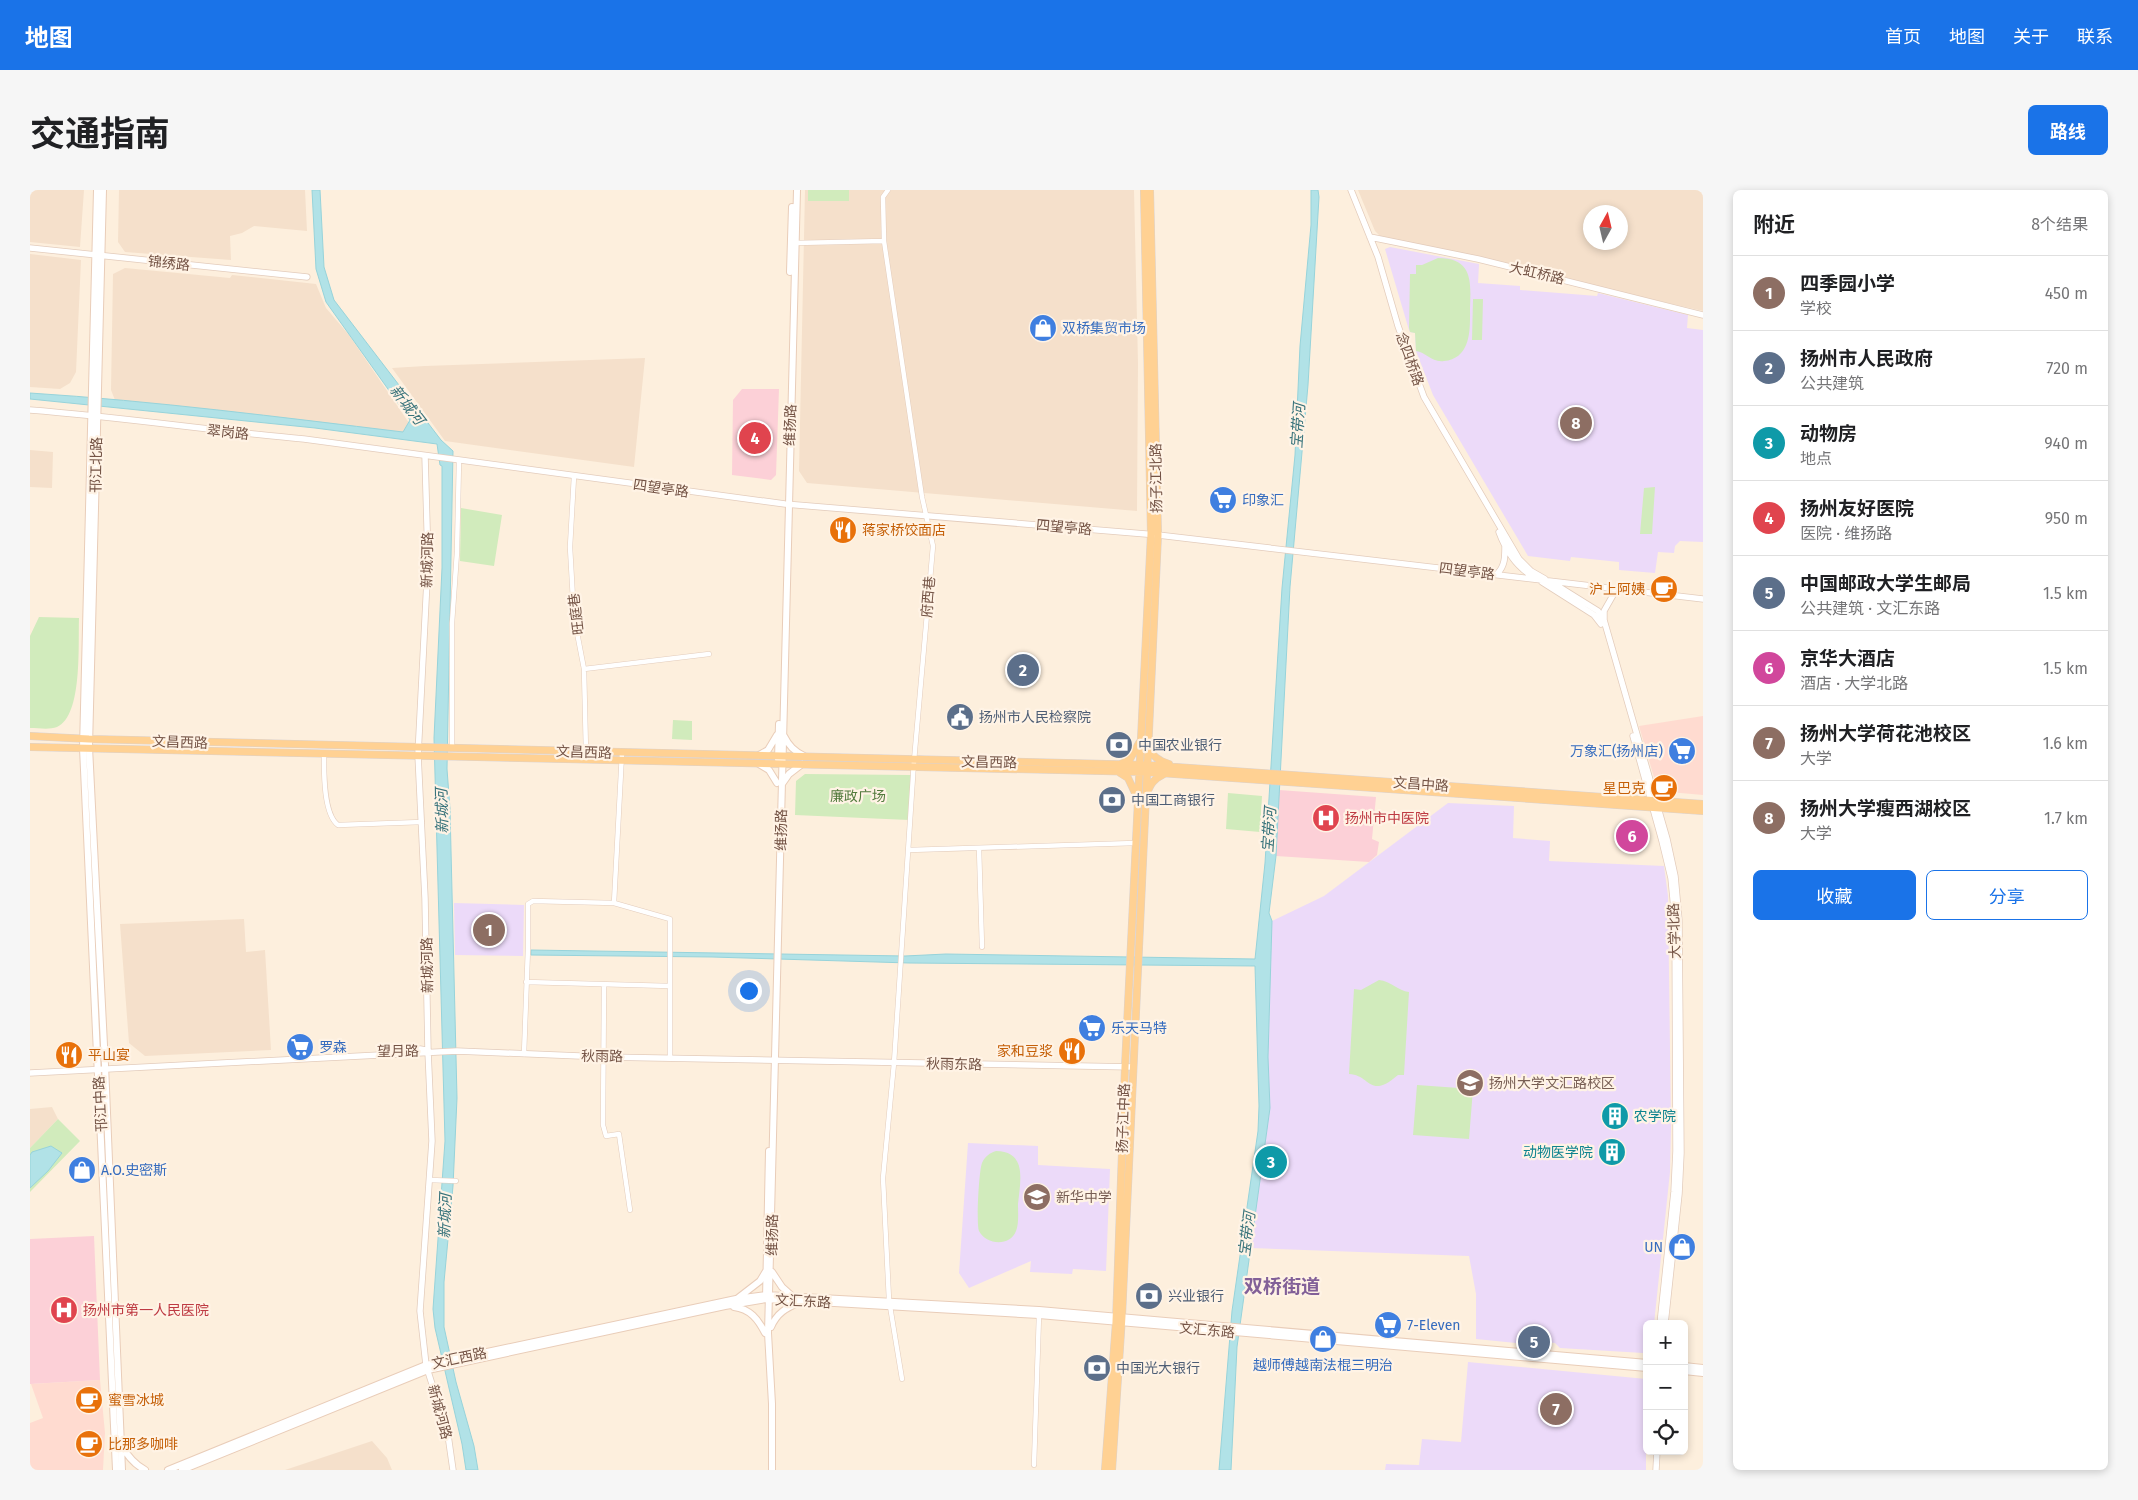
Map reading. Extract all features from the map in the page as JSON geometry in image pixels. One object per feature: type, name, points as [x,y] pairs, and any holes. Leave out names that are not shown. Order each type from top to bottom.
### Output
[{"type":"main road","name":"邗江北路","points":[[86,743],[98,255],[97,190]]},
{"type":"main road","name":"邗江北路","points":[[98,255],[103,190]]},
{"type":"main road","name":"维扬路","points":[[768,1470],[767,1333],[793,190]]},
{"type":"main road","name":"维扬路","points":[[786,504],[797,190]]},
{"type":"main road","name":"扬子江北路","points":[[1143,768],[1140,738],[1154,535],[1144,190]]},
{"type":"main road","name":"扬子江北路","points":[[1143,768],[1147,746],[1154,535],[1150,190]]},
{"type":"main road","points":[[802,764],[780,784],[758,759],[774,744],[781,732],[795,752],[805,757]]},
{"type":"main road","name":"文昌西路","points":[[30,736],[86,743],[324,754],[418,752],[430,748],[451,748],[586,752],[622,756]]},
{"type":"main road","points":[[1140,738],[1130,759],[1119,768],[1128,778],[1141,800]]},
{"type":"main road","name":"文昌西路","points":[[30,747],[86,743],[418,752],[431,756],[622,756],[758,759],[802,764],[1143,768]]},
{"type":"main road","name":"邗江中路","points":[[86,743],[118,1445],[122,1470]]},
{"type":"main road","points":[[1147,746],[1161,762],[1185,768]]},
{"type":"main road","name":"文昌西路","points":[[780,760],[805,757],[914,764]]},
{"type":"main road","name":"文昌中路","points":[[1143,768],[1185,768],[1266,777]]},
{"type":"main road","name":"文昌中路","points":[[1143,768],[1167,773],[1266,777],[1654,803],[1703,804]]},
{"type":"main road","name":"扬子江中路","points":[[1105,1470],[1119,1319],[1125,1067],[1134,955],[1143,768]]},
{"type":"main road","points":[[1141,800],[1150,784],[1156,778],[1167,773]]},
{"type":"main road","name":"扬子江中路","points":[[1134,955],[1135,843],[1141,800]]},
{"type":"main road","name":"文昌中路","points":[[1654,803],[1703,811]]},
{"type":"main road","name":"扬子江中路","points":[[1112,1470],[1133,1067],[1133,966]]},
{"type":"main road","points":[[736,1299],[755,1286],[769,1269],[778,1282],[792,1296]]},
{"type":"main road","name":"文汇东路","points":[[768,1297],[792,1296],[1119,1319],[1643,1363]]},
{"type":"main road","name":"文汇东路","points":[[768,1297],[802,1301],[889,1303],[1039,1315],[1119,1319]]},
{"type":"main road","name":"文汇西路","points":[[456,1361],[768,1297]]},
{"type":"main road","name":"文汇西路","points":[[168,1470],[427,1367],[736,1299],[768,1297]]},
{"type":"main road","points":[[725,1306],[741,1308],[754,1316],[767,1333],[774,1319],[784,1309],[802,1301]]},
{"type":"main road","name":"文汇东路","points":[[1256,1331],[1643,1368]]},
{"type":"main road","name":"维扬路","points":[[767,1333],[772,1404],[772,1470]]},
{"type":"main road","points":[[1688,1366],[1703,1368]]},
{"type":"main road","name":"文汇西路","points":[[182,1470],[427,1367]]},
{"type":"main road","points":[[1688,1371],[1703,1373]]},
{"type":"main road","name":"邗江中路","points":[[116,1470],[118,1445]]},
{"type":"main road","points":[[111,1470],[118,1445]]},
{"type":"main road","points":[[118,1445],[137,1466],[145,1470]]},
{"type":"street","name":"府西巷","points":[[888,190],[883,197],[884,241],[926,515],[933,546],[914,764],[894,1063],[883,1178],[889,1303],[902,1379]]},
{"type":"street","name":"念四桥路","points":[[1351,190],[1370,237],[1409,358],[1424,397],[1519,559],[1531,571],[1551,582]]},
{"type":"street","name":"大虹桥路","points":[[1370,237],[1487,262],[1703,315]]},
{"type":"street","points":[[795,243],[884,241]]},
{"type":"street","name":"锦绣路","points":[[30,248],[307,277]]},
{"type":"street","name":"翠岗路","points":[[30,410],[93,411],[425,456]]},
{"type":"street","name":"四望亭路","points":[[425,456],[786,504],[1154,535],[1296,550],[1703,599]]},
{"type":"street","name":"新城河路","points":[[425,456],[428,561],[418,752],[432,1142],[420,1311],[427,1367],[448,1434],[453,1470]]},
{"type":"street","points":[[451,748],[452,631],[457,552],[457,460]]},
{"type":"street","name":"旺庭巷","points":[[574,476],[570,547],[574,618],[584,669],[586,752]]},
{"type":"street","name":"念四桥路","points":[[1493,516],[1504,546],[1526,572],[1539,580]]},
{"type":"street","points":[[1497,574],[1502,569],[1505,559],[1504,546]]},
{"type":"street","name":"大学北路","points":[[1539,580],[1594,614],[1600,621],[1611,653],[1675,876],[1679,920],[1682,1107],[1679,1194],[1664,1320]]},
{"type":"street","points":[[1551,582],[1598,611],[1604,620]]},
{"type":"street","points":[[1604,620],[1604,611],[1616,590]]},
{"type":"street","name":"大学北路","points":[[1604,620],[1654,803],[1671,878],[1675,919],[1676,1151],[1674,1192],[1660,1320]]},
{"type":"street","points":[[584,669],[709,654]]},
{"type":"street","points":[[324,754],[326,793],[333,822],[338,825],[422,822]]},
{"type":"street","points":[[614,903],[622,756]]},
{"type":"street","points":[[909,850],[1135,843]]},
{"type":"street","points":[[979,848],[982,947]]},
{"type":"street","points":[[524,1054],[529,903],[533,901],[614,903],[670,919],[670,1057]]},
{"type":"street","points":[[526,982],[670,986]]},
{"type":"street","points":[[604,984],[603,1125],[606,1136],[618,1134],[630,1210]]},
{"type":"street","name":"望月路","points":[[30,1071],[420,1053],[428,1051]]},
{"type":"street","name":"秋雨路","points":[[428,1051],[773,1058]]},
{"type":"street","name":"秋雨东路","points":[[773,1058],[894,1063],[1133,1067]]},
{"type":"street","points":[[430,1180],[456,1180]]},
{"type":"street","points":[[1034,1464],[1039,1315]]},
{"type":"street","points":[[1653,1455],[1654,1470]]},
{"type":"street","points":[[1654,1470],[1656,1455]]},
{"type":"shaded area","points":[[30,190],[84,190],[80,247],[30,242]]},
{"type":"shaded area","points":[[119,190],[305,190],[307,231],[254,226],[242,233],[230,236],[231,260],[125,252],[118,242]]},
{"type":"shaded area","points":[[805,190],[1134,190],[1138,363],[1137,511],[807,483],[799,471]]},
{"type":"shaded area","points":[[1358,190],[1703,190],[1703,311],[1381,237],[1375,231]]},
{"type":"shaded area","points":[[1390,247],[1479,264],[1478,283],[1520,286],[1520,290],[1597,296],[1598,293],[1688,315],[1687,328],[1703,330],[1703,542],[1680,541],[1675,546],[1674,553],[1658,552],[1655,573],[1619,570],[1619,562],[1571,557],[1570,561],[1528,556],[1433,395],[1416,351],[1415,333],[1409,330],[1385,249]]},
{"type":"shaded area","points":[[30,254],[81,260],[76,372],[70,383],[60,389],[30,387]]},
{"type":"shaded area","points":[[125,268],[230,278],[232,275],[316,284],[326,308],[349,335],[409,423],[403,432],[115,400],[111,390],[113,274]]},
{"type":"shaded area","points":[[645,358],[634,467],[445,441],[392,368],[425,366]]},
{"type":"shaded area","points":[[742,389],[779,389],[776,475],[771,480],[732,475],[733,400]]},
{"type":"shaded area","points":[[30,450],[53,452],[52,488],[30,487]]},
{"type":"shaded area","points":[[1703,716],[1703,795],[1658,791],[1639,726]]},
{"type":"shaded area","name":"扬州市中医院","points":[[1279,790],[1376,797],[1372,839],[1379,842],[1377,855],[1369,862],[1276,856]]},
{"type":"shaded area","name":"扬州大学文汇路校区","points":[[1448,803],[1514,806],[1513,838],[1550,841],[1549,861],[1664,866],[1668,896],[1670,1172],[1654,1320],[1643,1320],[1643,1353],[1560,1348],[1555,1343],[1529,1341],[1526,1344],[1476,1339],[1476,1294],[1469,1256],[1251,1248],[1270,1108],[1268,1057],[1272,921],[1324,896]]},
{"type":"shaded area","points":[[454,903],[524,905],[523,956],[455,955]]},
{"type":"shaded area","points":[[244,919],[246,952],[265,950],[271,1050],[145,1056],[129,1043],[120,924]]},
{"type":"shaded area","points":[[52,1107],[58,1119],[30,1148],[30,1109]]},
{"type":"shaded area","name":"新华中学","points":[[968,1143],[1038,1146],[1038,1165],[1110,1169],[1106,1271],[1073,1269],[1072,1274],[1030,1272],[1031,1261],[969,1288],[959,1273]]},
{"type":"shaded area","name":"扬州市第一人民医院","points":[[94,1236],[100,1380],[30,1384],[30,1239]]},
{"type":"shaded area","points":[[1468,1362],[1643,1379],[1643,1455],[1646,1455],[1646,1470],[1385,1470],[1386,1464],[1419,1465],[1422,1439],[1461,1442]]},
{"type":"shaded area","points":[[100,1380],[105,1433],[103,1470],[30,1470],[30,1423],[43,1418],[31,1384]]},
{"type":"shaded area","points":[[372,1441],[387,1458],[392,1470],[285,1470]]},
{"type":"green space","points":[[808,190],[849,190],[849,201],[808,201]]},
{"type":"green space","points":[[1438,258],[1458,262],[1468,273],[1470,281],[1468,341],[1460,354],[1453,359],[1444,361],[1433,359],[1416,351],[1415,333],[1410,332],[1409,328],[1410,274],[1416,274],[1416,265],[1422,265]]},
{"type":"green space","points":[[1473,299],[1483,299],[1482,340],[1472,340]]},
{"type":"green space","points":[[1655,487],[1652,534],[1640,534],[1644,488]]},
{"type":"green space","points":[[461,508],[502,515],[494,566],[460,561]]},
{"type":"green space","points":[[39,617],[79,618],[75,694],[71,709],[65,720],[57,727],[51,728],[30,728],[30,636]]},
{"type":"green space","points":[[673,720],[692,721],[692,740],[672,739]]},
{"type":"green space","name":"廉政广场","points":[[805,774],[911,775],[909,820],[795,815],[796,781]]},
{"type":"green space","points":[[1228,793],[1262,796],[1260,832],[1226,829]]},
{"type":"green space","points":[[1379,980],[1409,992],[1404,1075],[1398,1075],[1381,1086],[1376,1086],[1356,1075],[1349,1074],[1354,989],[1361,990]]},
{"type":"green space","points":[[1417,1085],[1473,1089],[1469,1139],[1413,1135]]},
{"type":"green space","points":[[58,1119],[80,1141],[30,1192],[30,1148]]},
{"type":"green space","points":[[996,1151],[1006,1152],[1013,1156],[1018,1162],[1020,1170],[1016,1231],[1009,1240],[1004,1242],[992,1241],[982,1236],[978,1226],[979,1186],[982,1163],[988,1155]]},
{"type":"water","name":"新城河","points":[[312,190],[320,190],[324,267],[334,300],[441,440],[453,451],[447,769],[450,809],[457,1098],[453,1186],[444,1282],[444,1327],[456,1382],[474,1446],[478,1470],[466,1470],[462,1444],[435,1328],[433,1309],[445,1141],[434,738],[442,568],[442,466],[440,465],[437,444],[315,428],[30,399],[30,393],[124,400],[403,432],[410,420],[326,302],[316,269]]},
{"type":"water","name":"宝带河","points":[[1311,190],[1318,190],[1319,197],[1308,385],[1290,587],[1276,856],[1269,913],[1272,921],[1268,1057],[1270,1108],[1237,1347],[1231,1470],[1219,1470],[1232,1311],[1258,1131],[1255,966],[909,963],[712,957],[531,955],[531,950],[1255,959],[1265,863],[1282,588],[1295,455],[1300,346],[1311,225]]},
{"type":"water","points":[[51,1146],[62,1153],[48,1171],[30,1188],[30,1155],[32,1152]]},
{"type":"place","name":"双桥集贸市场","points":[[1043,328]]},
{"type":"place","name":"扬州大学瘦西湖校区","points":[[1576,423]]},
{"type":"place","name":"扬州友好医院","points":[[755,438]]},
{"type":"place","name":"印象汇","points":[[1223,500]]},
{"type":"place","name":"蒋家桥饺面店","points":[[843,530]]},
{"type":"place","name":"沪上阿姨","points":[[1664,589]]},
{"type":"place","name":"扬州市人民政府","points":[[1023,670]]},
{"type":"place","name":"扬州市人民检察院","points":[[960,717]]},
{"type":"place","name":"中国农业银行","points":[[1119,745]]},
{"type":"place","name":"万象汇(扬州店)","points":[[1682,751]]},
{"type":"place","name":"星巴克","points":[[1664,788]]},
{"type":"place","name":"中国工商银行","points":[[1112,800]]},
{"type":"place","name":"扬州市中医院","points":[[1326,818]]},
{"type":"place","name":"京华大酒店","points":[[1632,836]]},
{"type":"place","name":"四季园小学","points":[[489,930]]},
{"type":"place","name":"乐天马特","points":[[1092,1028]]},
{"type":"place","name":"罗森","points":[[300,1047]]},
{"type":"place","name":"家和豆浆","points":[[1072,1051]]},
{"type":"place","name":"平山宴","points":[[69,1055]]},
{"type":"place","name":"扬州大学文汇路校区","points":[[1470,1083]]},
{"type":"place","name":"农学院","points":[[1615,1116]]},
{"type":"place","name":"动物医学院","points":[[1612,1152]]},
{"type":"place","name":"动物房","points":[[1271,1162]]},
{"type":"place","name":"A.O.史密斯","points":[[82,1170]]},
{"type":"place","name":"新华中学","points":[[1037,1197]]},
{"type":"place","name":"UN","points":[[1682,1247]]},
{"type":"place","name":"兴业银行","points":[[1149,1296]]},
{"type":"place","name":"扬州市第一人民医院","points":[[64,1310]]},
{"type":"place","name":"7-Eleven","points":[[1388,1325]]},
{"type":"place","name":"越师傅越南法棍三明治","points":[[1323,1339]]},
{"type":"place","name":"中国邮政大学生邮局","points":[[1534,1342]]},
{"type":"place","name":"中国光大银行","points":[[1097,1368]]},
{"type":"place","name":"蜜雪冰城","points":[[89,1400]]},
{"type":"place","name":"扬州大学荷花池校区","points":[[1556,1409]]},
{"type":"place","name":"比那多咖啡","points":[[89,1444]]},
{"type":"district","name":"双桥街道","points":[[1282,1286]]}]
